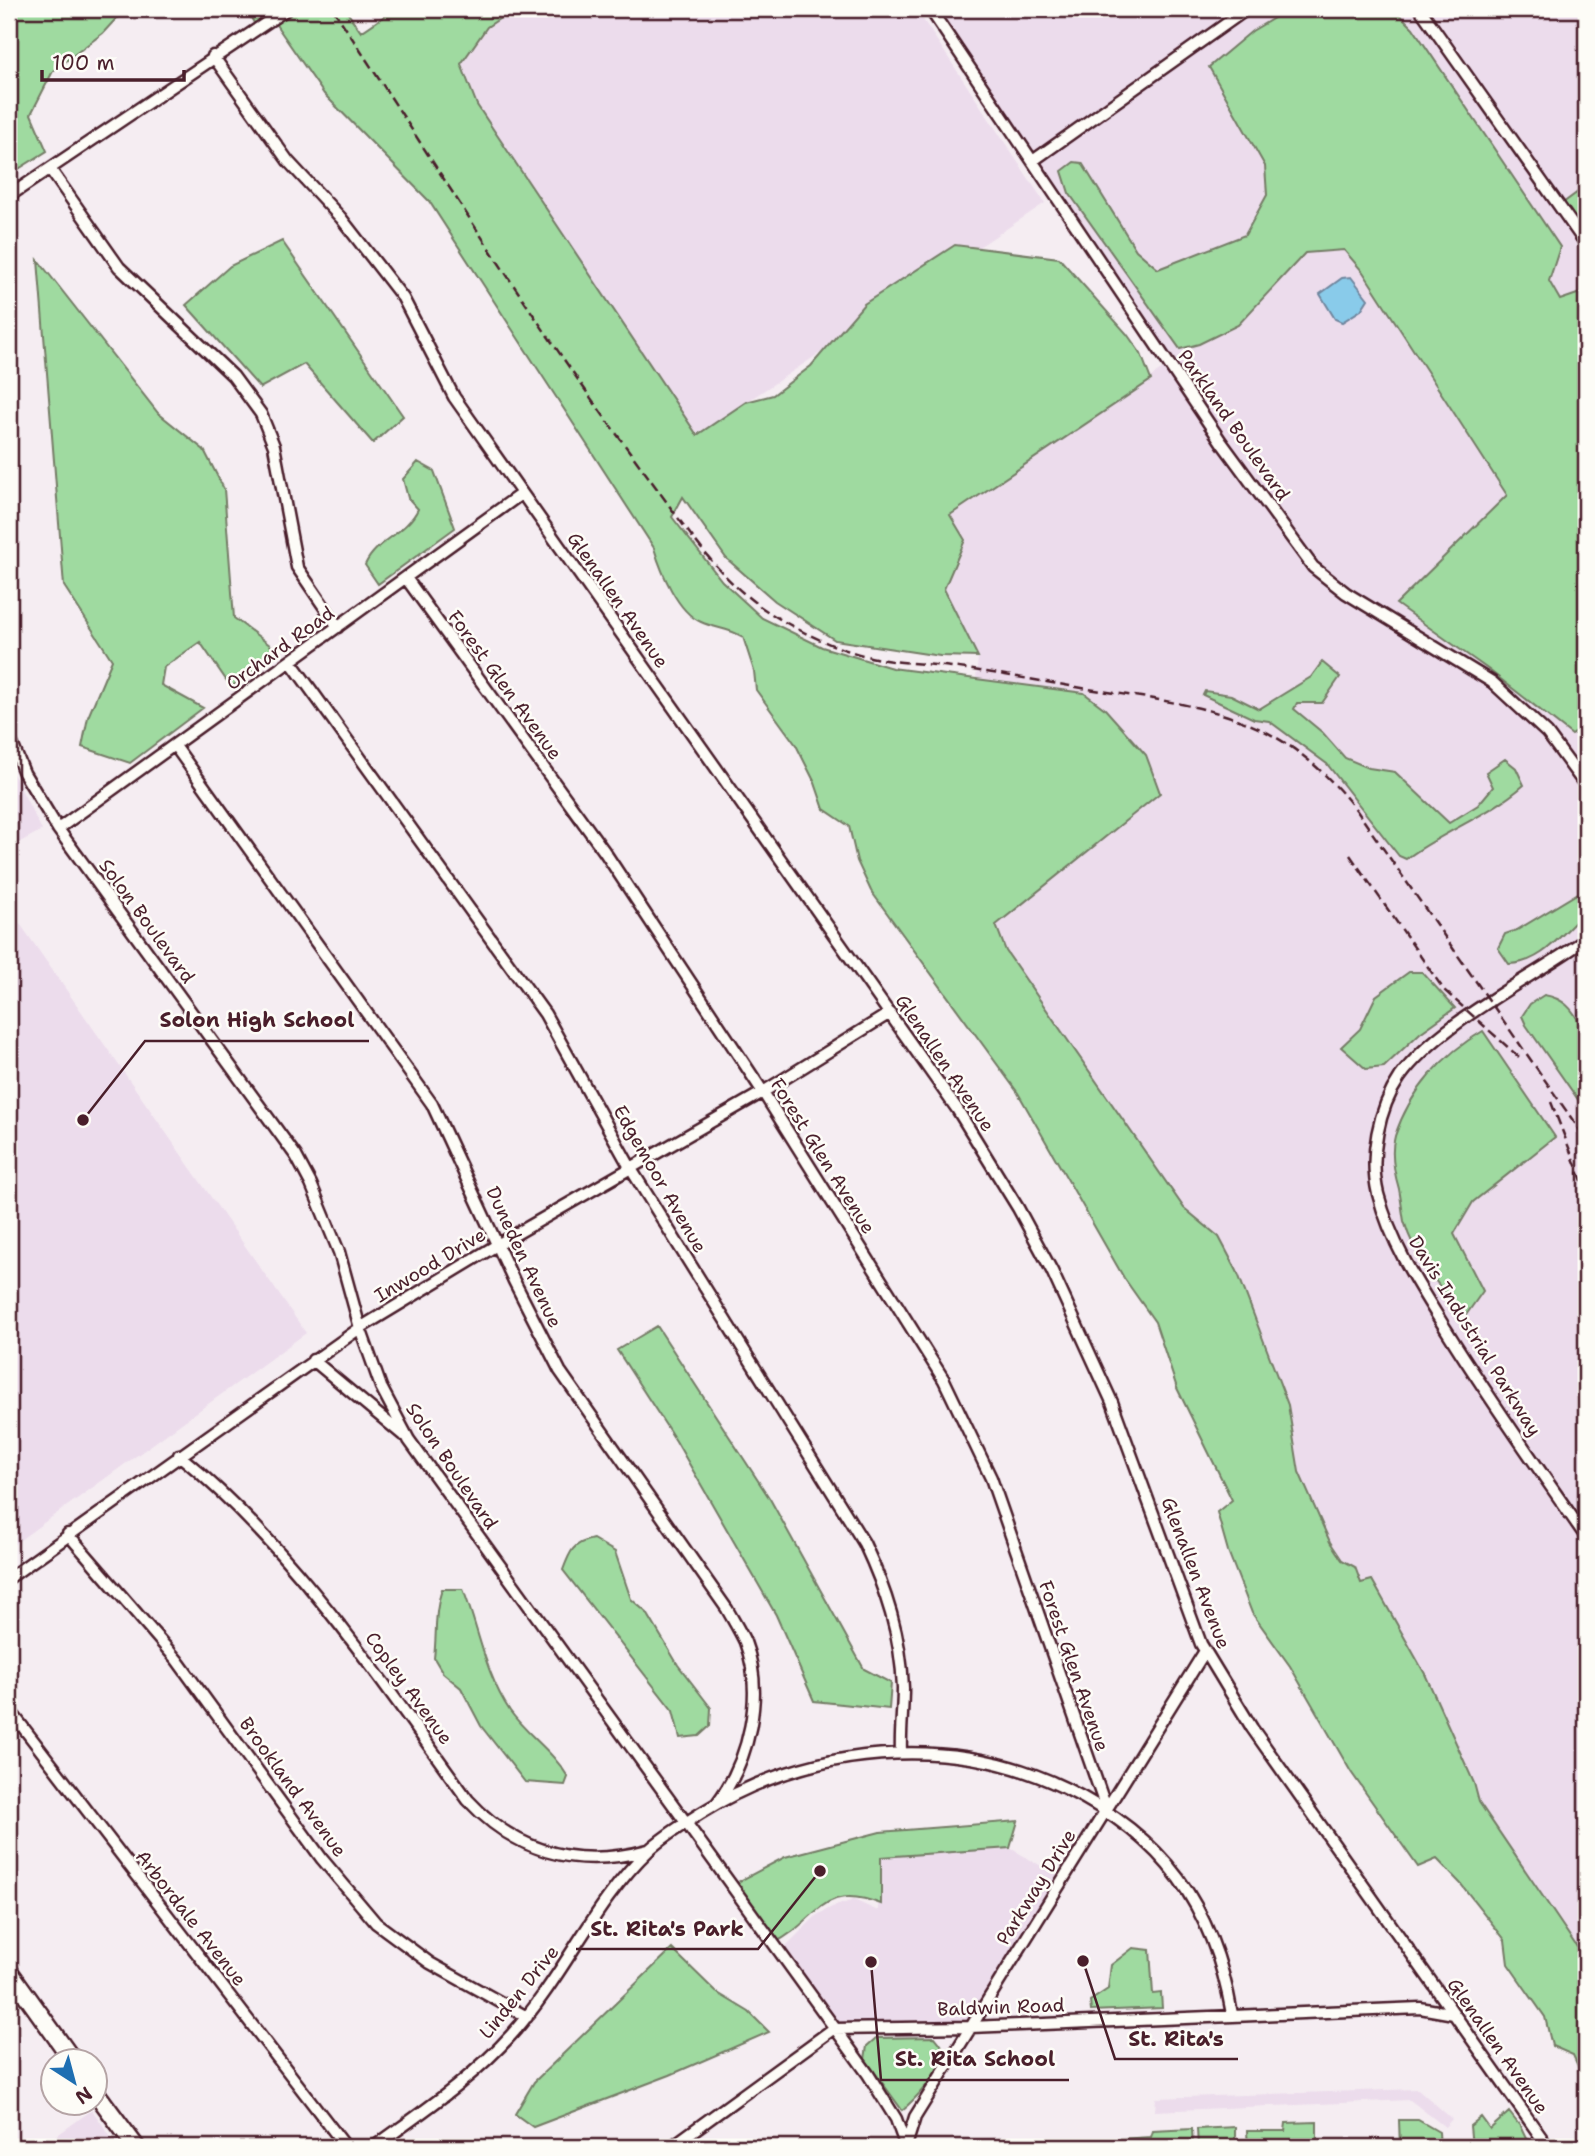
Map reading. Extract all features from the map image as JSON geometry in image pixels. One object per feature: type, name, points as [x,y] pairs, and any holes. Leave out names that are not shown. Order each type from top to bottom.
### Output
[{"type":"main road","points":[[9,1971],[64,2048]]},
{"type":"main road","points":[[108,2109],[136,2147]]},
{"type":"street","points":[[9,197],[213,56],[287,9]]},
{"type":"street","name":"Parkland Boulevard","points":[[930,9],[1222,443],[1312,567],[1346,593],[1492,682],[1547,733],[1586,786]]},
{"type":"street","points":[[1034,160],[1247,9]]},
{"type":"street","points":[[1420,9],[1586,244]]},
{"type":"street","name":"Glenallen Avenue","points":[[213,56],[288,161],[370,253],[403,298],[454,397],[890,1013],[992,1165],[1052,1271],[1112,1402],[1205,1651],[1252,1728],[1548,2147]]},
{"type":"street","points":[[50,169],[119,267],[233,376],[261,414],[274,446],[297,567],[338,627]]},
{"type":"street","name":"Orchard Road","points":[[58,829],[521,494]]},
{"type":"street","name":"Forest Glen Avenue","points":[[406,578],[604,851],[763,1092],[944,1380],[992,1478],[1106,1808]]},
{"type":"street","name":"Edgemoor Avenue","points":[[291,662],[545,1014],[585,1081],[631,1169],[864,1543],[878,1573],[897,1631],[903,1689],[901,1753]]},
{"type":"street","name":"Solon Boulevard","points":[[9,736],[23,773],[58,829],[296,1156],[311,1184],[339,1252],[360,1328],[381,1387],[409,1440],[887,2103],[906,2147]]},
{"type":"street","name":"Duneden Avenue","points":[[175,746],[432,1104],[497,1245],[560,1371],[727,1609],[745,1643],[753,1677],[753,1717],[733,1783],[717,1803]]},
{"type":"street","name":"Davis Industrial Parkway","points":[[1586,939],[1432,1040],[1398,1079],[1381,1121],[1373,1156],[1378,1193],[1394,1241],[1417,1283],[1480,1386],[1586,1537]]},
{"type":"street","name":"Inwood Drive","points":[[9,1578],[360,1328],[497,1245],[763,1092],[890,1013]]},
{"type":"street","points":[[313,1360],[409,1440]]},
{"type":"street","name":"Copley Avenue","points":[[179,1455],[302,1576],[341,1624],[468,1800],[489,1824],[517,1841],[554,1854],[589,1858],[631,1855],[649,1850]]},
{"type":"street","name":"Brookland Avenue","points":[[68,1535],[177,1660],[322,1859],[376,1923],[430,1963],[527,2017]]},
{"type":"street","name":"Parkway Drive","points":[[906,2147],[915,2117],[1205,1651]]},
{"type":"street","name":"Arbordale Avenue","points":[[9,1709],[346,2147]]},
{"type":"street","name":"Linden Drive","points":[[374,2147],[455,2088],[527,2017],[617,1888],[649,1850],[717,1803],[755,1784],[839,1759],[901,1753],[987,1762],[1055,1783],[1106,1808],[1171,1868],[1198,1907],[1217,1949],[1232,2014]]},
{"type":"street","name":"Baldwin Road","points":[[833,2029],[970,2027],[1420,2008],[1454,2014]]},
{"type":"street","points":[[671,2147],[833,2029]]},
{"type":"shaded area","points":[[514,9],[916,9],[1045,203],[697,435],[444,55]]},
{"type":"shaded area","points":[[930,9],[1586,9],[1586,186],[1559,206],[1586,244],[1586,2007],[1494,1872],[1006,951],[996,925],[1160,792],[1146,755],[1084,693],[976,679],[978,657],[944,589],[965,541],[950,515],[1170,364]]},
{"type":"shaded area","points":[[9,766],[42,830],[9,848]]},
{"type":"shaded area","points":[[9,908],[306,1333],[9,1548]]},
{"type":"shaded area","points":[[1010,1848],[1062,1878],[975,2021],[837,2023],[780,1952],[817,1915],[832,1907],[854,1900],[878,1911],[881,1857]]},
{"type":"shaded area","points":[[1418,2089],[1452,2119],[1445,2127],[1410,2100],[1155,2111],[1156,2098]]},
{"type":"shaded area","points":[[81,2118],[98,2118],[118,2147],[41,2147]]},
{"type":"shaded area","points":[[1002,2137],[1002,2147],[906,2147]]},
{"type":"green space","points":[[20,9],[125,9],[103,33],[53,71],[31,114],[47,151],[9,175],[9,13]]},
{"type":"green space","points":[[246,9],[345,9],[361,32],[395,9],[514,9],[487,27],[461,64],[477,105],[697,435],[746,402],[773,395],[811,366],[864,304],[955,245],[1059,258],[1127,334],[1141,354],[1151,380],[950,515],[965,540],[944,589],[978,657],[940,656],[835,640],[775,601],[726,558],[683,497],[672,517],[722,581],[762,618],[822,647],[892,668],[1084,693],[1105,709],[1146,755],[1160,793],[996,925],[1006,951],[1184,1208],[1219,1237],[1237,1271],[1288,1405],[1299,1472],[1330,1542],[1342,1560],[1355,1567],[1361,1583],[1372,1580],[1425,1674],[1474,1783],[1479,1802],[1577,1947],[1586,1943],[1586,2097],[1583,2077],[1573,2055],[1552,2046],[1545,2017],[1508,1964],[1505,1940],[1460,1883],[1437,1859],[1418,1867],[1351,1772],[1290,1666],[1252,1613],[1228,1551],[1217,1512],[1232,1500],[1177,1388],[1155,1322],[1124,1278],[1018,1093],[871,891],[857,861],[849,826],[824,809],[815,783],[796,745],[756,690],[754,671],[743,637],[692,617],[677,600],[654,548],[429,201],[324,94],[272,19],[257,28]]},
{"type":"green space","points":[[1289,9],[1394,9],[1413,28],[1560,247],[1549,281],[1560,300],[1586,291],[1586,725],[1572,735],[1489,670],[1396,604],[1507,495],[1363,272],[1344,250],[1305,253],[1238,325],[1199,344],[1180,349],[1069,193],[1062,171],[1074,162],[1082,163],[1136,250],[1158,269],[1245,235],[1267,195],[1265,166],[1209,67],[1252,31]]},
{"type":"green space","points":[[1586,186],[1586,244],[1559,206]]},
{"type":"green space","points":[[282,241],[403,416],[373,443],[304,364],[260,388],[186,305],[230,266]]},
{"type":"green space","points":[[38,260],[158,413],[204,450],[224,489],[234,618],[279,652],[231,687],[200,642],[164,667],[161,685],[203,708],[130,763],[82,747],[88,717],[112,660],[64,586]]},
{"type":"green space","points":[[418,462],[434,471],[455,528],[378,584],[365,565],[376,549],[406,525],[418,509],[408,498],[403,479]]},
{"type":"green space","points":[[1322,662],[1340,677],[1322,703],[1297,703],[1294,709],[1323,733],[1345,758],[1369,768],[1395,772],[1449,823],[1478,805],[1493,787],[1486,772],[1505,759],[1516,768],[1524,785],[1496,806],[1406,859],[1399,856],[1327,764],[1269,721],[1254,719],[1203,695],[1205,691],[1231,695],[1259,709],[1311,677]]},
{"type":"green space","points":[[1580,892],[1586,896],[1586,912],[1542,952],[1521,962],[1509,964],[1498,948],[1505,934],[1517,930]]},
{"type":"green space","points":[[1409,972],[1422,972],[1455,1008],[1420,1033],[1384,1067],[1366,1069],[1341,1047],[1360,1029],[1376,996]]},
{"type":"green space","points":[[1544,995],[1560,1001],[1572,1011],[1580,1024],[1586,1058],[1586,1111],[1522,1016],[1530,1004]]},
{"type":"green space","points":[[1483,1031],[1555,1137],[1473,1202],[1454,1234],[1483,1291],[1466,1315],[1429,1272],[1408,1234],[1394,1169],[1393,1149],[1401,1120],[1418,1090],[1454,1051]]},
{"type":"green space","points":[[657,1326],[770,1499],[864,1669],[891,1683],[889,1709],[814,1701],[776,1615],[676,1441],[617,1350]]},
{"type":"green space","points":[[593,1539],[615,1552],[631,1599],[647,1613],[678,1665],[711,1708],[710,1726],[699,1736],[680,1738],[673,1711],[563,1570],[573,1549]]},
{"type":"green space","points":[[442,1589],[463,1589],[488,1667],[501,1697],[517,1720],[562,1768],[568,1777],[565,1785],[525,1782],[481,1726],[461,1688],[443,1673],[434,1658]]},
{"type":"green space","points":[[1018,1821],[1010,1848],[881,1857],[881,1904],[861,1898],[832,1900],[774,1943],[732,1885],[785,1857],[880,1832]]},
{"type":"green space","points":[[1133,1948],[1150,1950],[1153,1994],[1161,1993],[1162,2008],[1091,2011],[1090,2001],[1108,1989],[1111,1965]]},
{"type":"green space","points":[[672,1949],[716,1992],[749,2012],[769,2032],[670,2075],[533,2127],[515,2114],[534,2082]]},
{"type":"green space","points":[[935,2037],[944,2051],[940,2064],[926,2086],[902,2110],[865,2059],[867,2046],[876,2038]]},
{"type":"green space","points":[[1509,2112],[1520,2126],[1530,2147],[1472,2147],[1470,2126],[1481,2117],[1490,2129]]},
{"type":"green space","points":[[1399,2120],[1418,2120],[1439,2132],[1440,2147],[1400,2147]]},
{"type":"green space","points":[[1317,2122],[1317,2147],[1248,2147],[1247,2131],[1285,2131],[1286,2123]]},
{"type":"green space","points":[[1235,2127],[1235,2147],[1198,2147],[1197,2129]]},
{"type":"green space","points":[[1192,2129],[1193,2147],[1116,2147],[1120,2139],[1151,2137],[1153,2131]]},
{"type":"water","points":[[1351,277],[1368,299],[1361,310],[1342,322],[1335,319],[1320,294],[1342,278]]},
{"type":"railway","points":[[333,9],[563,358],[685,528],[731,582],[767,611],[792,626],[861,655],[998,674],[1204,709],[1237,719],[1268,733],[1299,752],[1328,778],[1357,811],[1586,1139]]},
{"type":"railway","points":[[1350,855],[1444,990],[1520,1058]]},
{"type":"railway","points":[[1551,1102],[1586,1191]]},
{"type":"place","name":"Solon High School","points":[[83,1120]]},
{"type":"place","name":"St. Rita's Park","points":[[820,1871]]},
{"type":"place","name":"St. Rita's","points":[[1083,1961]]},
{"type":"place","name":"St. Rita School","points":[[871,1962]]}]
